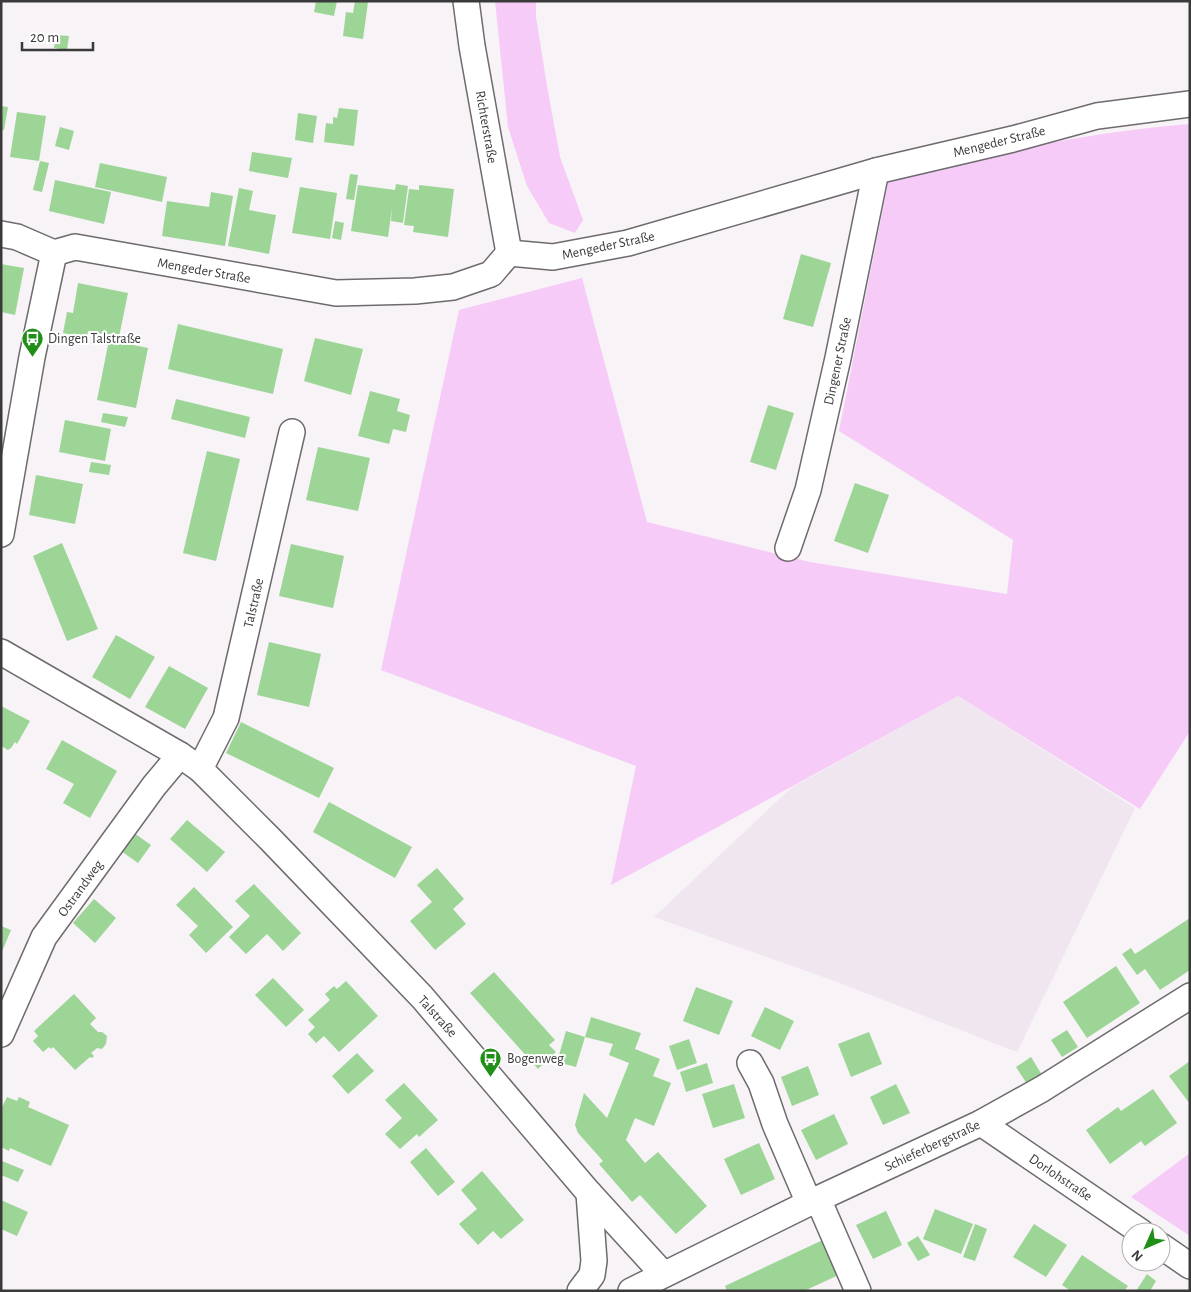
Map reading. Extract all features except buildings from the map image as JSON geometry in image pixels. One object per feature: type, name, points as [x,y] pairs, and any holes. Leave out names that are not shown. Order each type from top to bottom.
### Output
[{"type":"street","name":"Richterstraße","points":[[466,1],[472,46],[509,252]]},
{"type":"street","name":"Mengeder Straße","points":[[54,253],[75,247],[336,293],[416,291],[453,287],[491,274],[509,252],[553,257],[628,244],[876,171],[1013,139],[1097,116],[1190,104]]},
{"type":"street","name":"Dingener Straße","points":[[788,548],[808,490],[838,358],[876,171]]},
{"type":"street","points":[[1,234],[17,237],[54,253],[6,470],[1,534]]},
{"type":"street","name":"Talstraße","points":[[200,769],[226,718],[292,432]]},
{"type":"street","name":"Talstraße","points":[[1,652],[180,755],[200,769],[422,997],[589,1193],[663,1274]]},
{"type":"street","name":"Ostrandweg","points":[[1,1034],[44,937],[154,786],[180,755]]},
{"type":"street","name":"Schieferbergstraße","points":[[631,1291],[813,1200],[981,1123],[1042,1089],[1190,996]]},
{"type":"street","points":[[750,1063],[761,1083],[775,1124],[858,1291]]},
{"type":"street","name":"Dorlohstraße","points":[[981,1123],[1126,1222]]},
{"type":"street","points":[[580,1291],[592,1275],[594,1261],[589,1193]]},
{"type":"street","points":[[1171,1253],[1190,1266]]},
{"type":"shaded area","points":[[495,1],[536,1],[536,17],[560,157],[583,220],[575,233],[549,223],[527,186],[508,127]]},
{"type":"shaded area","points":[[1190,124],[1190,731],[1140,809],[958,696],[611,885],[636,766],[381,670],[459,310],[582,278],[647,522],[810,562],[1007,594],[1013,540],[839,431],[889,178],[1076,138]]},
{"type":"shaded area","points":[[958,696],[1135,808],[1017,1052],[840,983],[654,917],[791,788]]},
{"type":"shaded area","points":[[1190,1153],[1190,1236],[1131,1197]]},
{"type":"place","name":"Dingen Talstraße","points":[[32,357]]},
{"type":"place","name":"Bogenweg","points":[[491,1077]]}]
